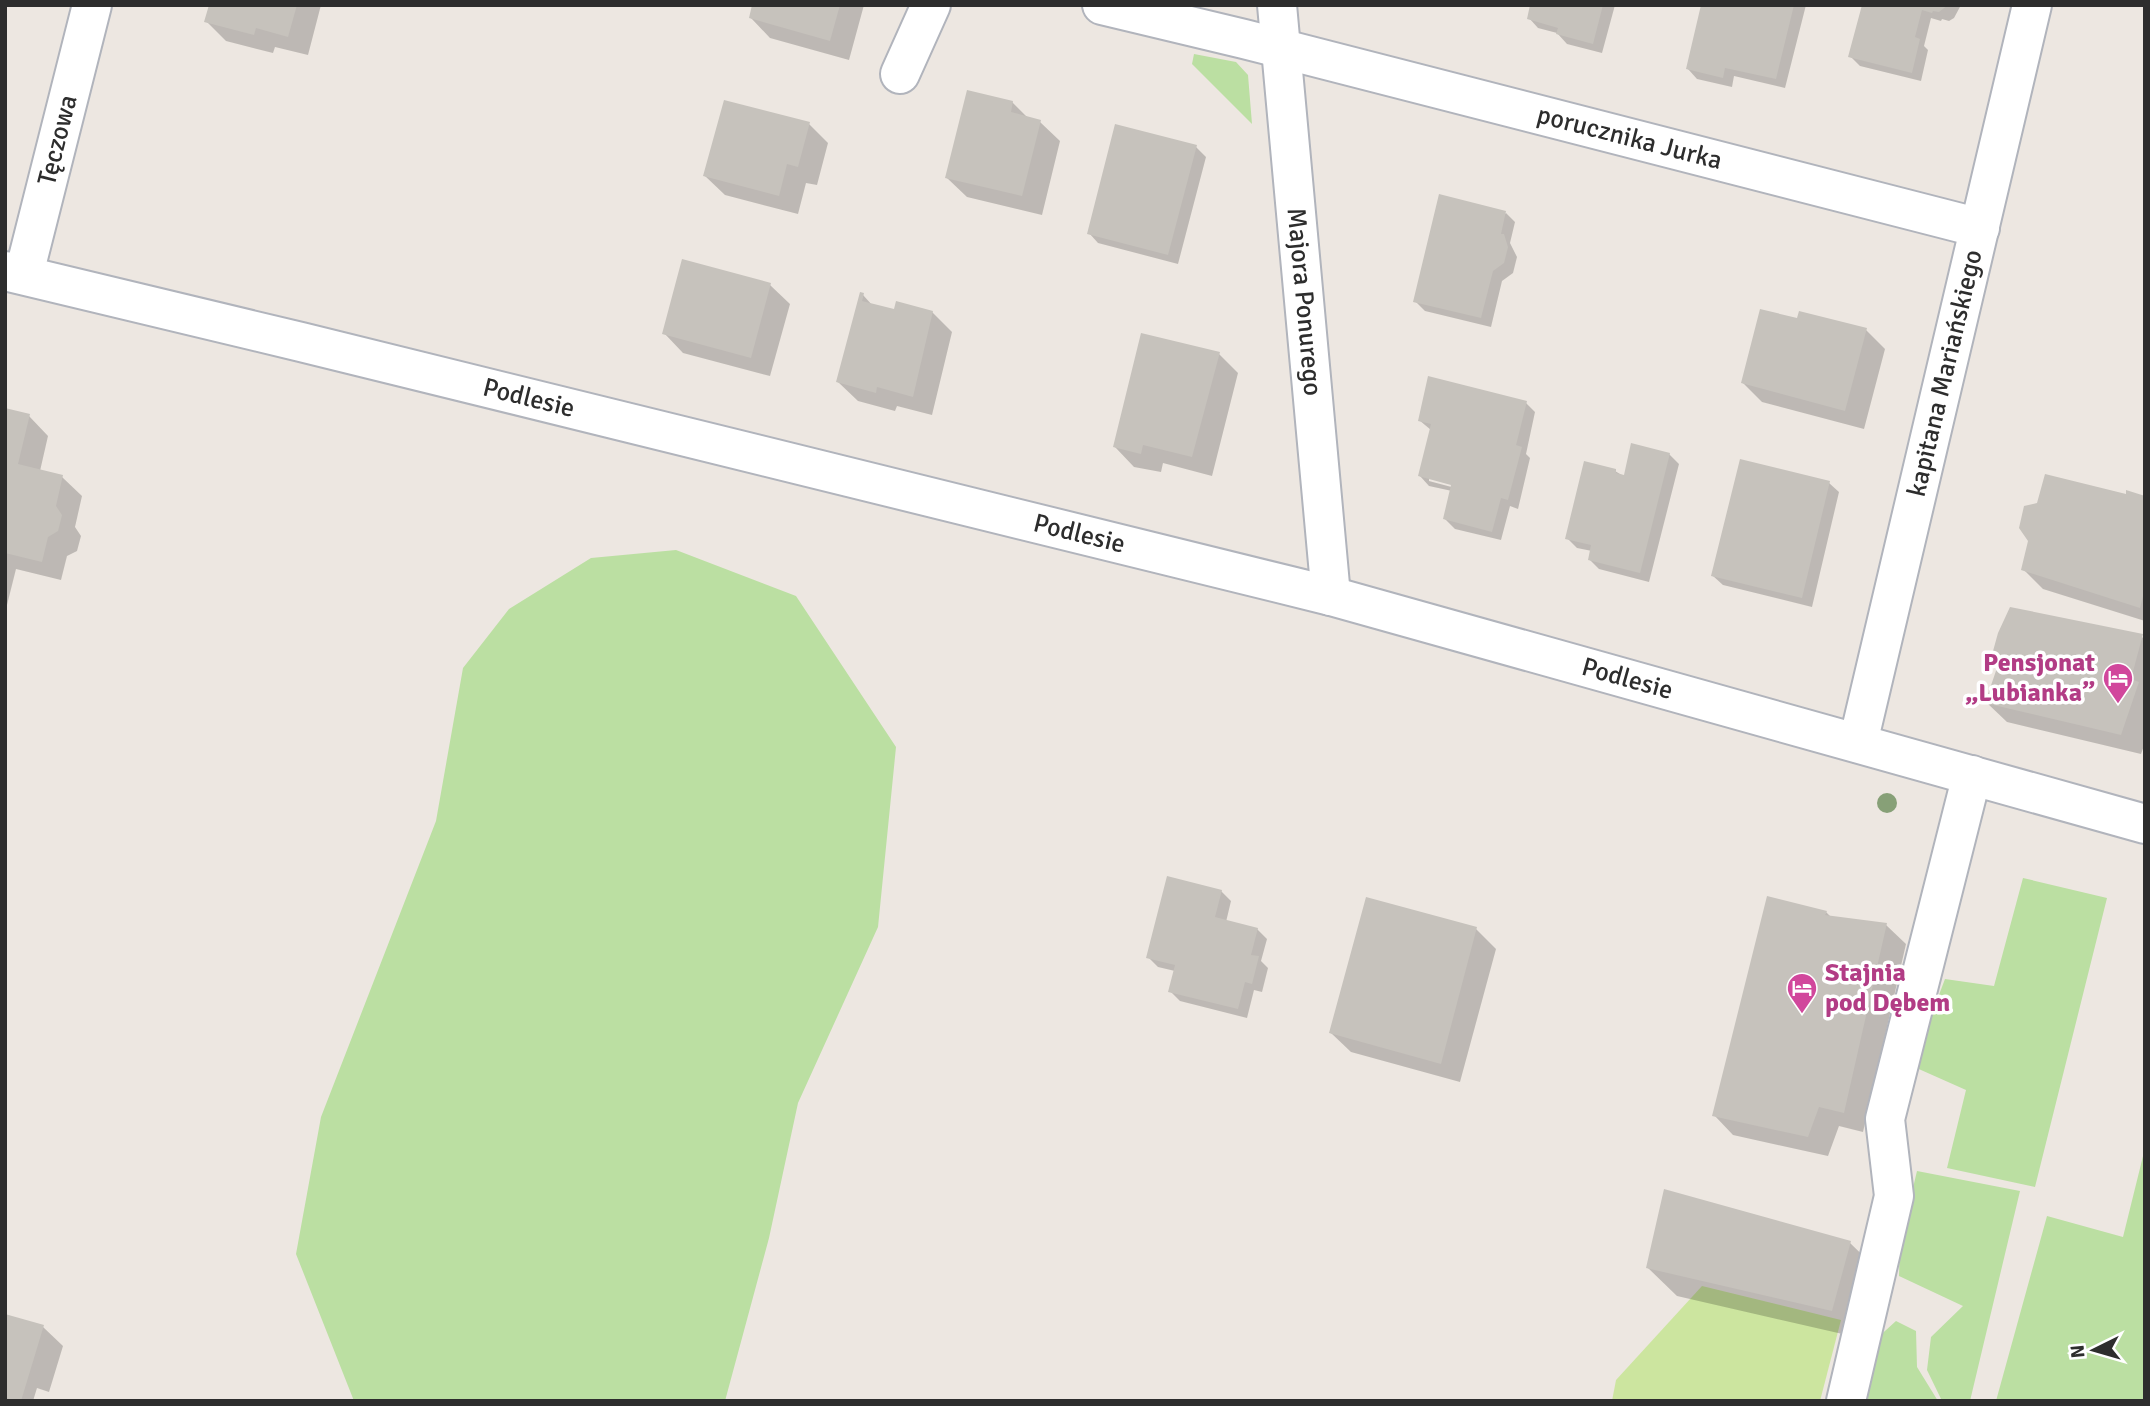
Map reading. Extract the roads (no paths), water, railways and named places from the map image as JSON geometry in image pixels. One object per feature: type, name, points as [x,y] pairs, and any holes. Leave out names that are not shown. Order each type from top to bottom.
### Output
[{"type":"street","name":"Tęczowa","points":[[15,273],[92,5]]},
{"type":"street","points":[[900,74],[931,5]]},
{"type":"street","name":"porucznika Jurka","points":[[1102,5],[1980,228]]},
{"type":"street","name":"Majora Ponurego","points":[[1277,5],[1331,596]]},
{"type":"street","name":"kapitana Mariańskiego","points":[[1858,743],[2032,5]]},
{"type":"street","name":"Podlesie","points":[[15,273],[1331,596],[2145,824]]},
{"type":"street","points":[[1846,1401],[1894,1196],[1885,1119],[1972,775]]},
{"type":"place","name":"Pensjonat „Lubianka”","points":[[2118,705]]},
{"type":"place","name":"Stajnia pod Dębem","points":[[1802,1015]]}]
